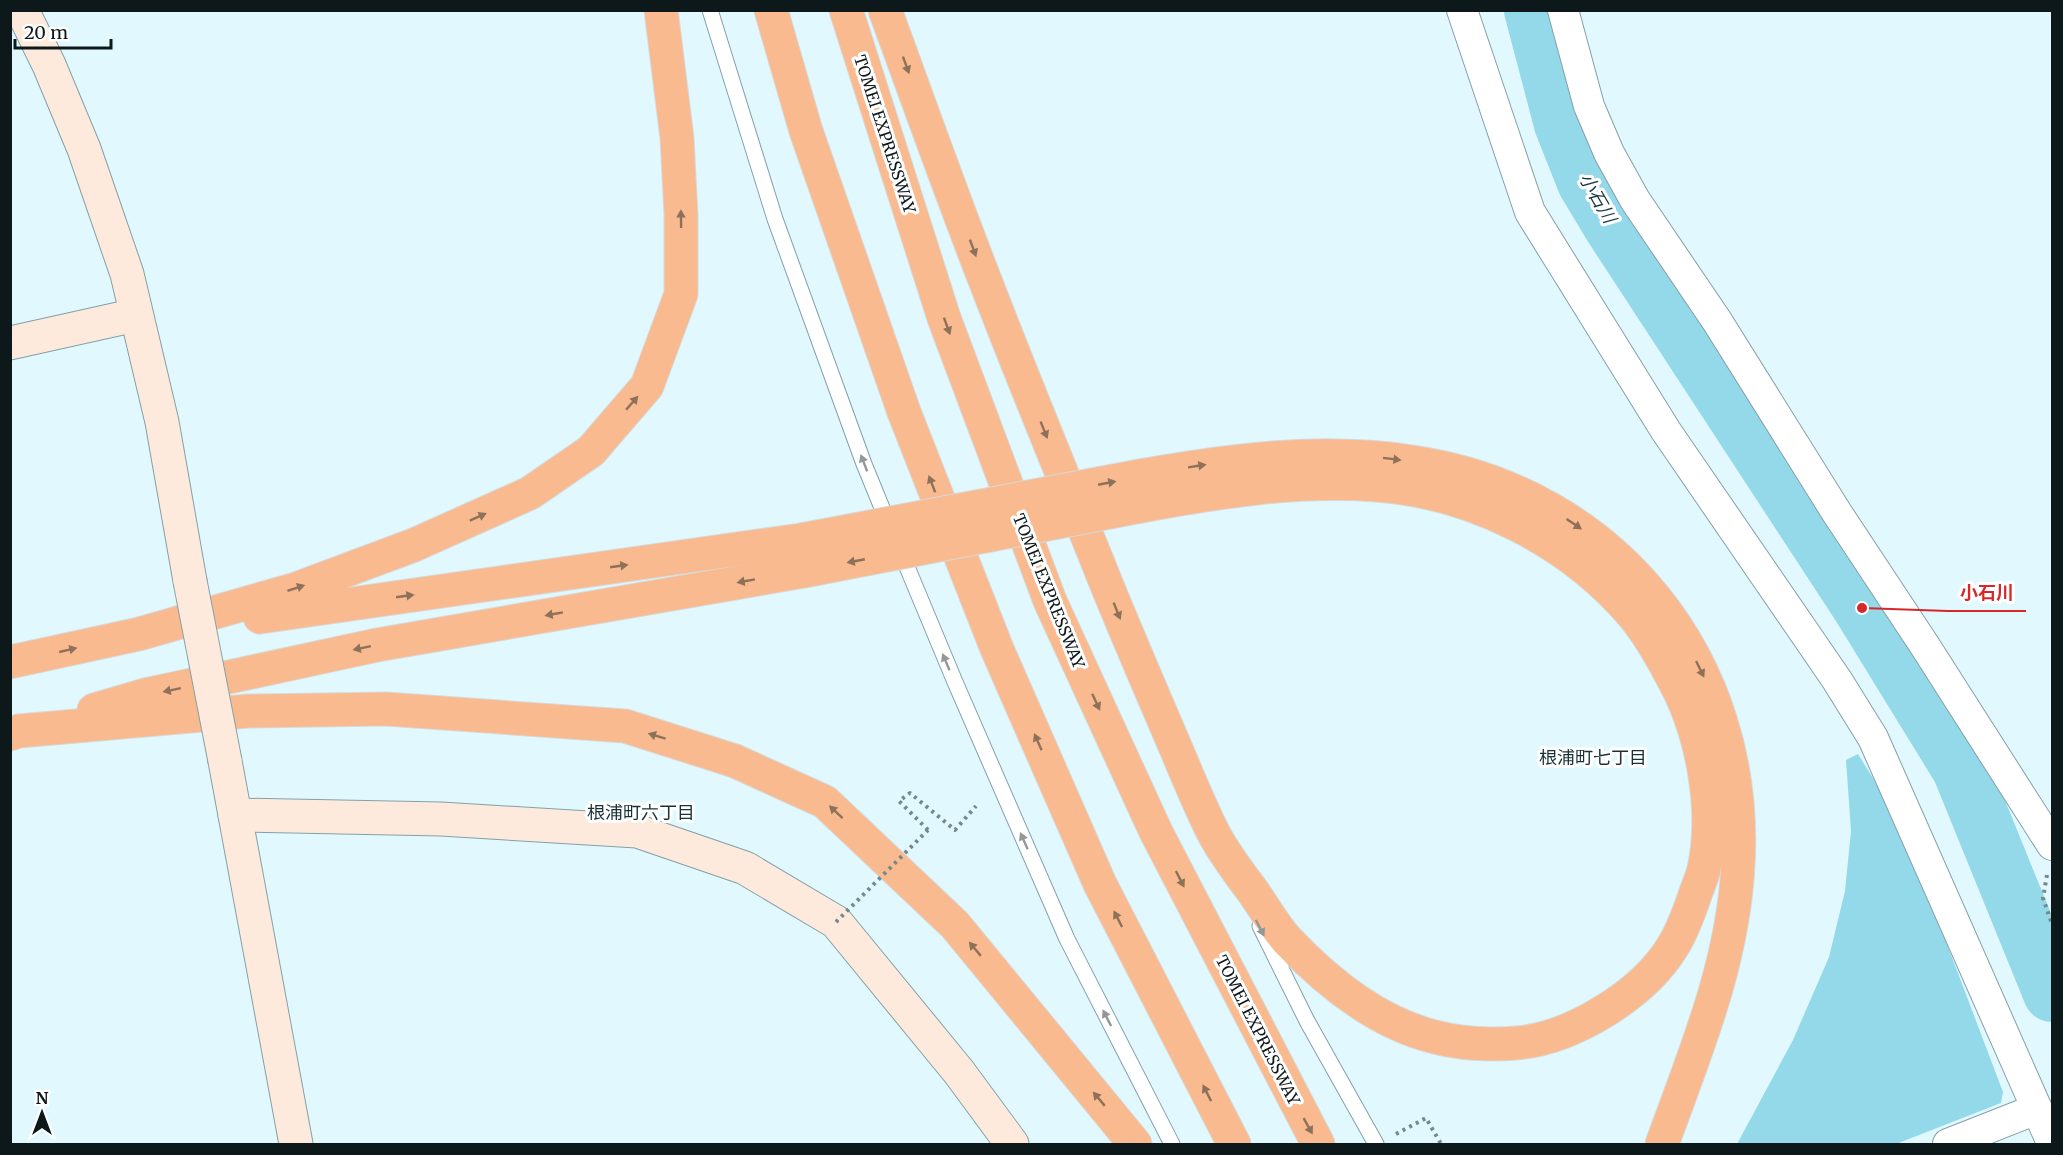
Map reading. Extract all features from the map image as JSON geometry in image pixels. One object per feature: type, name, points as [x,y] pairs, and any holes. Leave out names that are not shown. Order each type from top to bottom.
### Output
[{"type":"highway","points":[[10,662],[140,634],[296,589],[414,545],[530,494],[591,451],[647,386],[681,294],[681,215],[677,138],[661,10]]},
{"type":"highway","points":[[771,10],[806,130],[904,412],[997,649],[1100,884],[1234,1144]]},
{"type":"highway","name":"TOMEI EXPRESSWAY","points":[[846,10],[944,318],[1050,601],[1156,832],[1318,1144]]},
{"type":"highway","points":[[885,10],[991,297],[1128,639],[1215,838],[1284,937],[1321,973],[1360,1004],[1393,1022],[1434,1037],[1473,1043],[1522,1043],[1564,1031],[1606,1010],[1642,983],[1672,948],[1690,912],[1704,870],[1708,828],[1706,779],[1696,735],[1679,689],[1658,651],[1634,617],[1599,581],[1564,551],[1522,528],[1466,504],[1437,495],[1379,485],[1315,484],[1257,488],[1197,496],[1140,491]]},
{"type":"highway","points":[[15,732],[145,695],[376,645],[803,556],[1140,491],[1235,461],[1332,456],[1373,457],[1451,469],[1489,481],[1560,514],[1594,537],[1624,565],[1650,591],[1676,624],[1712,693],[1723,724],[1732,759],[1737,796],[1739,837],[1734,913],[1725,961],[1697,1051],[1666,1134]]},
{"type":"highway","points":[[140,634],[803,556]]},
{"type":"highway","points":[[15,732],[248,711],[386,709],[625,726],[735,761],[825,802],[956,926],[1135,1144]]},
{"type":"street","points":[[22,10],[49,65],[84,149],[127,274],[162,422],[296,1144]]},
{"type":"street","points":[[1462,10],[1530,212],[1666,431],[1837,680],[1873,738],[2052,1143]]},
{"type":"street","points":[[1563,10],[1589,106],[1609,153],[1635,200],[1717,321],[1836,513],[1925,646],[2052,844]]},
{"type":"street","points":[[10,343],[136,315]]},
{"type":"street","points":[[235,815],[441,819],[637,831],[745,868],[836,922],[958,1072],[1012,1144]]},
{"type":"street","points":[[1948,1144],[2037,1108]]},
{"type":"lane","points":[[710,10],[775,219],[864,464],[955,682],[1067,939],[1172,1144]]},
{"type":"lane","points":[[1215,838],[1307,1021],[1382,1142]]},
{"type":"path","points":[[836,922],[928,830],[899,801],[910,793],[955,830],[976,806]]},
{"type":"path","points":[[2052,844],[2043,898],[2052,924]]},
{"type":"path","points":[[1382,1142],[1426,1118],[1441,1144]]},
{"type":"water","points":[[1858,754],[1886,799],[1931,902],[2003,1092],[2001,1103],[1896,1144],[1737,1144],[1793,1040],[1829,957],[1845,891],[1851,831],[1846,760]]},
{"type":"waterway","name":"小石川","points":[[1533,10],[1563,124],[1586,182],[1613,227],[1862,608],[1961,769],[2052,993]]},
{"type":"place","name":"小石川","points":[[1862,608]]},
{"type":"district","name":"根浦町七丁目","points":[[1593,757]]},
{"type":"district","name":"根浦町六丁目","points":[[641,812]]}]
